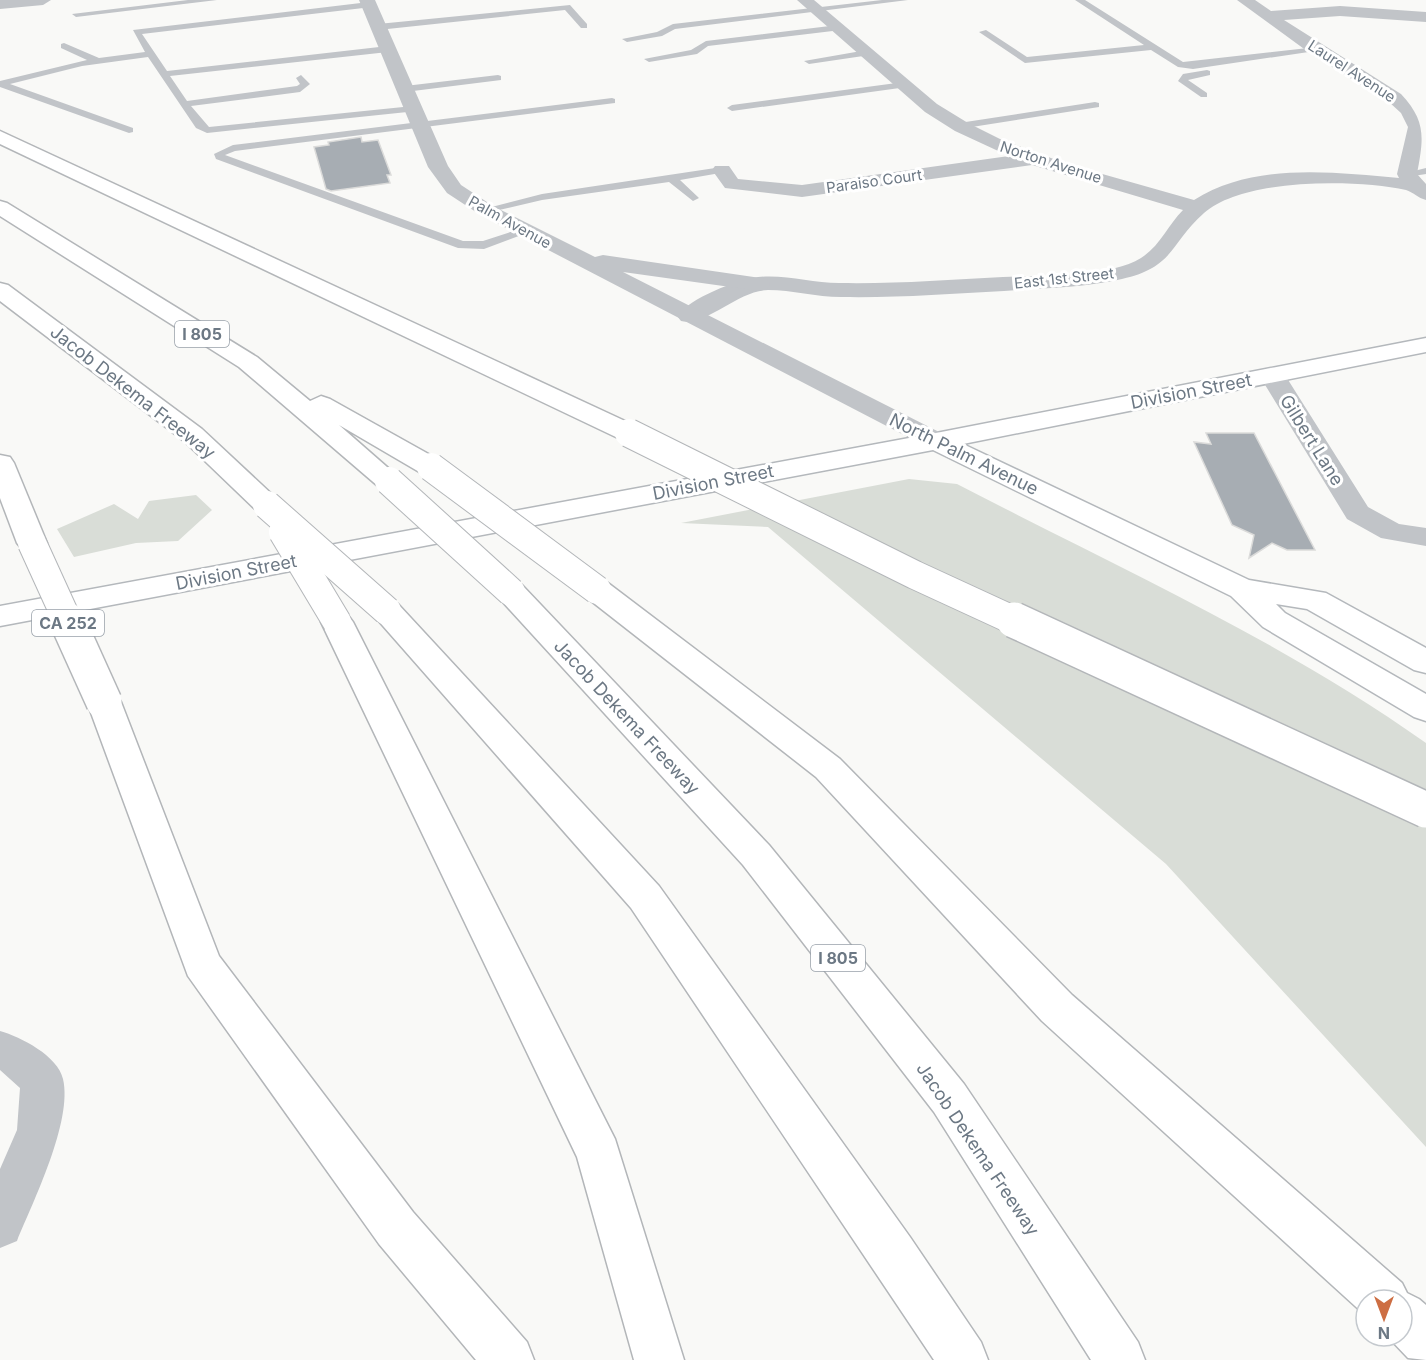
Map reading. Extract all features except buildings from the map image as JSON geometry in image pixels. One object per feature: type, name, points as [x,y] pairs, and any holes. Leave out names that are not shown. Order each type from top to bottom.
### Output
[{"type":"main road","points":[[0,137],[629,433],[915,575],[1426,810]]},
{"type":"main road","name":"Jacob Dekema Freeway","points":[[0,207],[248,362],[389,481],[511,592],[763,864],[949,1098],[1072,1291],[1120,1360]]},
{"type":"main road","name":"Jacob Dekema Freeway","points":[[0,290],[193,435],[267,505],[387,611],[645,897],[893,1254],[963,1360]]},
{"type":"main road","name":"Division Street","points":[[0,616],[936,441],[1426,345]]},
{"type":"main road","points":[[248,362],[431,467],[597,590],[828,768],[1057,1008],[1371,1288]]},
{"type":"main road","name":"North Palm Avenue","points":[[936,441],[1242,589],[1314,600],[1426,662]]},
{"type":"main road","name":"CA 252","points":[[0,463],[32,543],[104,702],[202,964],[396,1228],[509,1360]]},
{"type":"main road","points":[[267,505],[337,622],[599,1154],[659,1360]]},
{"type":"main road","name":"North Palm Avenue","points":[[1242,589],[1274,620],[1426,709]]},
{"type":"main road","points":[[1414,1328],[1426,1340]]},
{"type":"street","points":[[0,4],[43,0]]},
{"type":"street","name":"Laurel Avenue","points":[[1245,0],[1323,54],[1395,98],[1409,110],[1417,127],[1418,181]]},
{"type":"street","name":"Palm Avenue","points":[[368,2],[438,167],[454,189],[486,210],[689,316]]},
{"type":"street","name":"Norton Avenue","points":[[810,5],[931,108],[959,126],[999,146],[1033,159],[1198,208]]},
{"type":"street","points":[[1268,16],[1340,11],[1426,17]]},
{"type":"street","name":"Paraiso Court","points":[[722,170],[732,184],[802,191],[1033,159]]},
{"type":"street","name":"East 1st Street","points":[[689,316],[727,294],[759,284],[826,290],[904,290],[1071,280],[1123,272],[1160,256],[1198,208],[1230,190],[1280,180],[1328,178],[1418,181]]},
{"type":"street","points":[[578,259],[759,284]]},
{"type":"street","name":"North Palm Avenue","points":[[689,316],[936,441]]},
{"type":"street","name":"Gilbert Lane","points":[[1272,375],[1357,513],[1391,532],[1426,537]]},
{"type":"street","points":[[0,1050],[11,1053],[42,1080],[39,1130],[0,1225]]},
{"type":"lane","points":[[76,14],[151,3],[213,0]]},
{"type":"lane","points":[[627,39],[659,34],[673,27],[810,5],[904,0]]},
{"type":"lane","points":[[1079,0],[1181,65],[1193,66],[1323,54]]},
{"type":"lane","points":[[368,2],[136,32],[184,104],[200,126],[207,130],[612,101]]},
{"type":"lane","points":[[378,27],[567,7],[584,26]]},
{"type":"lane","points":[[649,59],[694,52],[706,44],[838,28]]},
{"type":"lane","points":[[983,32],[1025,60],[1153,47]]},
{"type":"lane","points":[[64,46],[98,61]]},
{"type":"lane","points":[[164,74],[388,49]]},
{"type":"lane","points":[[809,61],[867,53]]},
{"type":"lane","points":[[129,130],[0,84],[98,61],[150,54]]},
{"type":"lane","points":[[1204,95],[1183,81],[1186,76],[1323,54]]},
{"type":"lane","points":[[184,104],[300,89],[305,84],[300,78]]},
{"type":"lane","points":[[405,89],[498,78]]},
{"type":"lane","points":[[732,108],[904,85]]},
{"type":"lane","points":[[959,126],[1095,105]]},
{"type":"lane","points":[[416,116],[233,148],[219,154],[220,157],[462,245],[484,245],[526,231]]},
{"type":"lane","points":[[486,210],[542,197],[722,170]]},
{"type":"lane","points":[[671,178],[693,198]]},
{"type":"shaded area","points":[[909,479],[957,484],[1137,575],[1256,637],[1371,706],[1426,743],[1426,1147],[1166,864],[768,527],[681,523]]},
{"type":"shaded area","points":[[196,495],[212,510],[178,541],[136,543],[74,557],[57,529],[114,504],[138,519],[149,501]]}]
